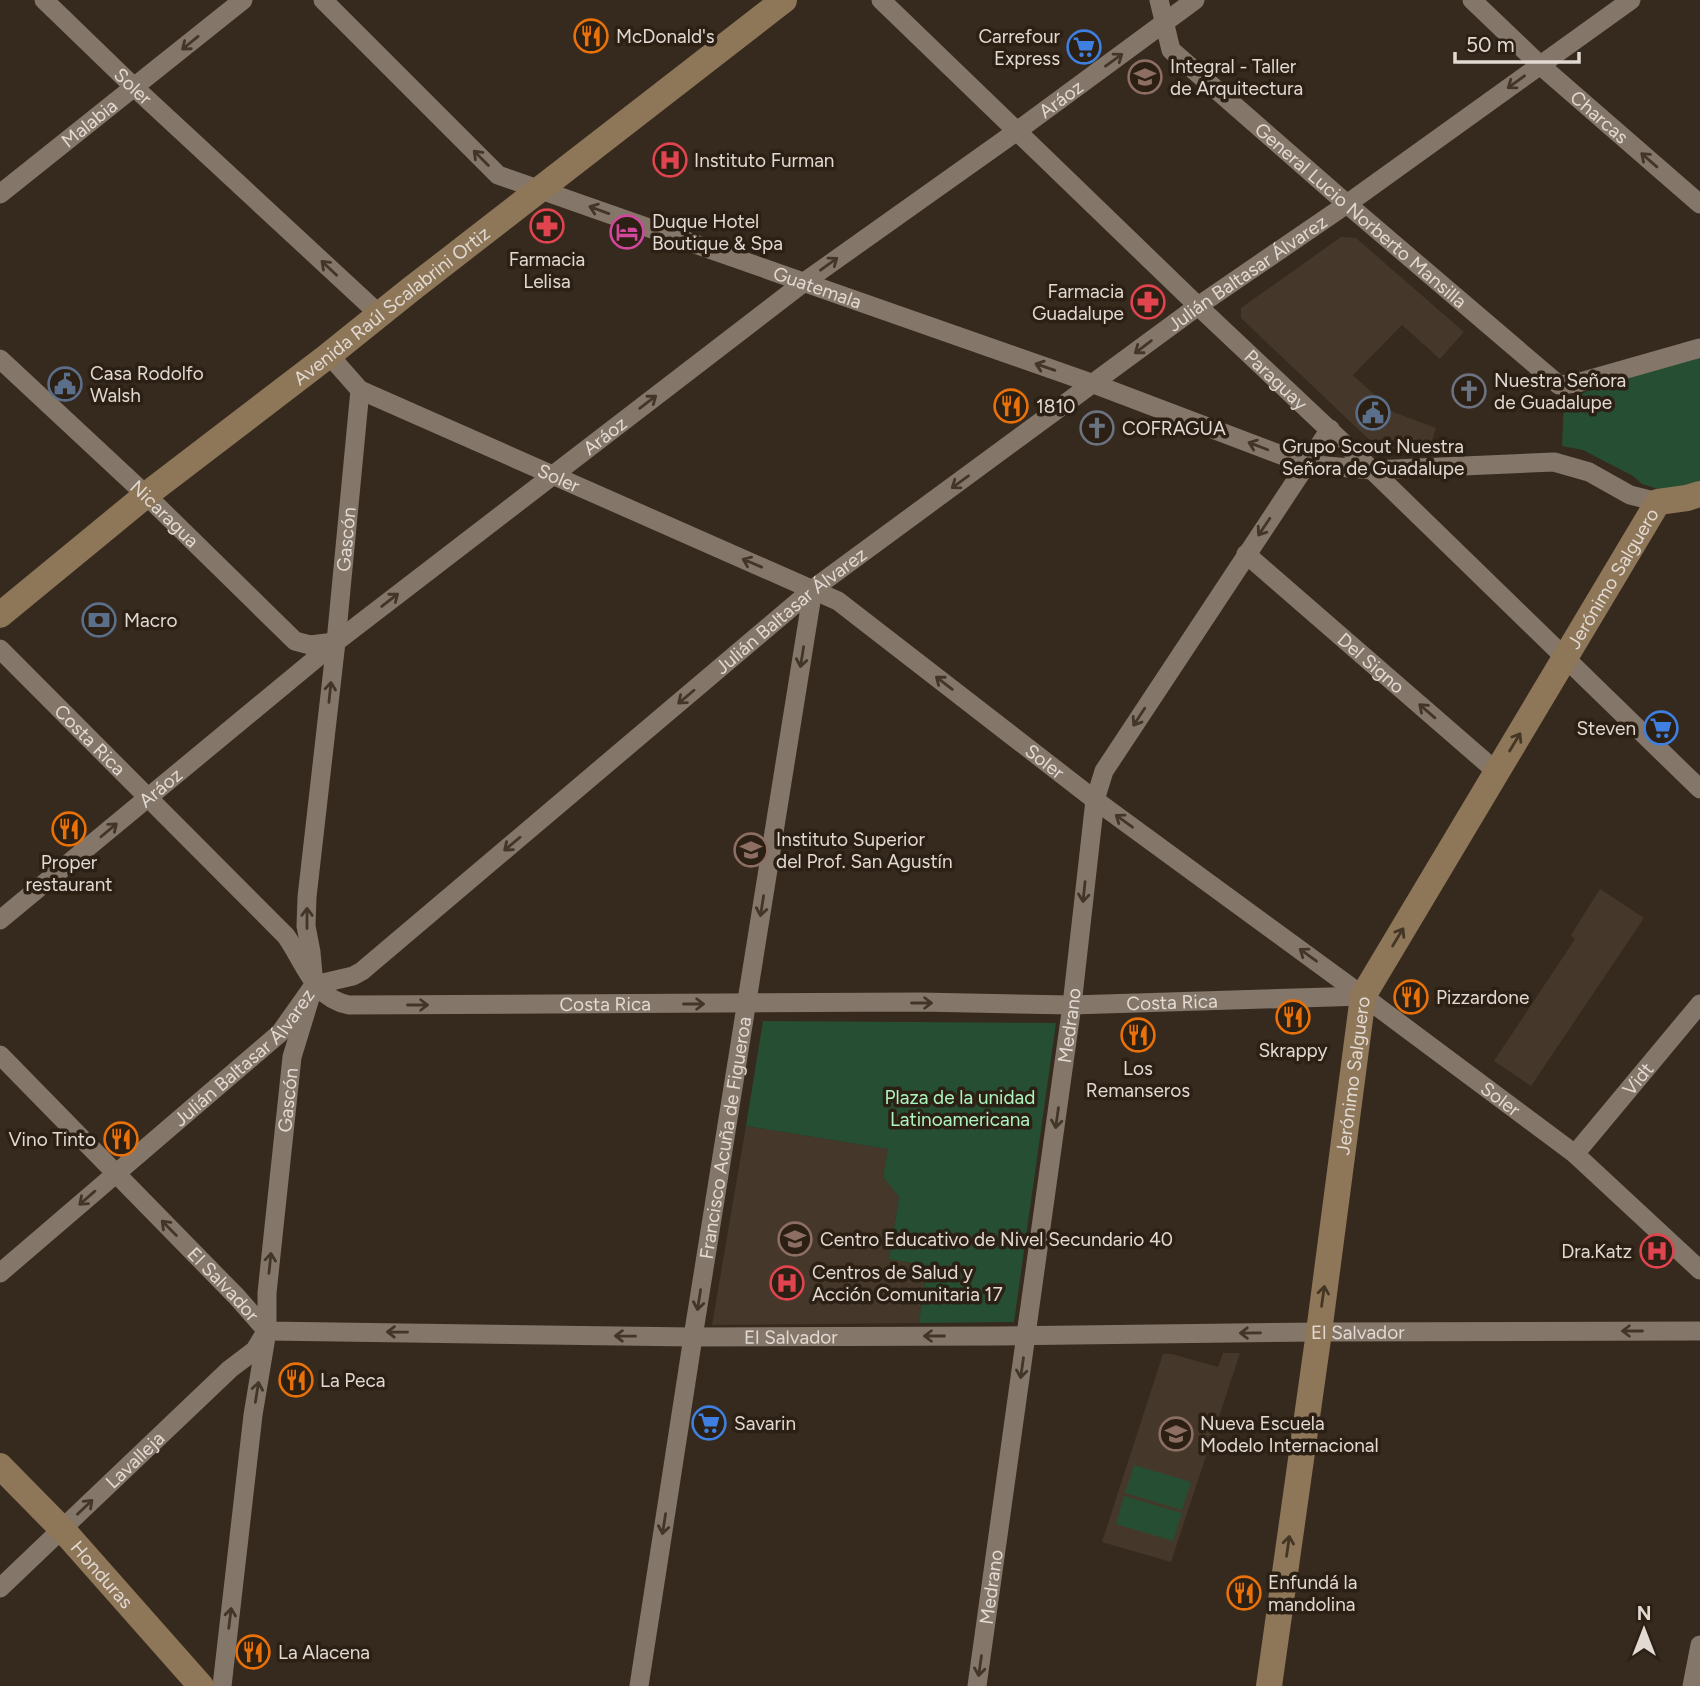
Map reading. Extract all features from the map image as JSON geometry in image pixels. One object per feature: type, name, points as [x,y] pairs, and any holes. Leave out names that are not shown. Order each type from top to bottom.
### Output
[{"type":"street","name":"Soler","points":[[44,0],[379,314]]},
{"type":"street","name":"Malabia","points":[[0,194],[243,0]]},
{"type":"street","name":"Guatemala","points":[[323,0],[498,175],[1094,384],[1306,464],[1372,470]]},
{"type":"street","name":"Avenida Raúl Scalabrini Ortiz","points":[[0,615],[146,495],[784,0]]},
{"type":"street","name":"Paraguay","points":[[881,0],[1198,306],[1330,429],[1700,789]]},
{"type":"street","name":"General Lucio Norberto Mansilla","points":[[1159,0],[1171,50],[1346,204],[1559,385],[1577,383],[1700,348]]},
{"type":"street","name":"Aráoz","points":[[0,920],[336,642],[803,283],[1195,0]]},
{"type":"street","name":"Charcas","points":[[1472,0],[1540,65],[1700,205]]},
{"type":"street","name":"Julián Baltasar Álvarez","points":[[0,1273],[280,1032],[314,985],[353,976],[362,971],[813,589],[1198,306],[1346,204],[1631,0]]},
{"type":"street","name":"Soler","points":[[329,355],[360,390],[838,601],[1095,800],[1575,1154],[1700,1270]]},
{"type":"street","name":"Nicaragua","points":[[0,359],[146,495],[295,641],[310,645],[336,642]]},
{"type":"street","name":"Gascón","points":[[222,1686],[253,1415],[267,1331],[267,1293],[292,1056],[314,985],[306,926],[307,897],[336,642],[360,390]]},
{"type":"street","name":"Medrano","points":[[977,1686],[1072,1005],[1095,800],[1104,771],[1330,429]]},
{"type":"street","points":[[1372,470],[1554,462],[1589,472],[1630,495],[1658,502]]},
{"type":"street","name":"Jerónimo Salguero","points":[[1269,1686],[1363,996],[1658,502],[1696,500]]},
{"type":"street","name":"Del Signo","points":[[1246,554],[1497,772]]},
{"type":"street","name":"Francisco Acuña de Figueroa","points":[[639,1686],[813,589]]},
{"type":"street","name":"Costa Rica","points":[[0,649],[285,936],[314,985],[334,1000],[349,1006],[920,1002],[1072,1005],[1363,996]]},
{"type":"street","name":"Vidt","points":[[1575,1154],[1700,1004]]},
{"type":"street","name":"El Salvador","points":[[0,1055],[267,1331],[693,1337],[1700,1331]]},
{"type":"street","name":"Lavalleja","points":[[0,1588],[230,1369],[255,1350],[267,1331]]},
{"type":"street","name":"Honduras","points":[[0,1466],[62,1529],[201,1686]]},
{"type":"street","points":[[1692,1686],[1700,1644]]},
{"type":"shaded area","points":[[1341,237],[1356,238],[1464,332],[1440,359],[1402,325],[1353,375],[1393,412],[1436,428],[1430,447],[1379,449],[1241,318],[1241,308]]},
{"type":"shaded area","points":[[1600,889],[1644,918],[1531,1086],[1494,1061],[1575,939],[1571,935]]},
{"type":"shaded area","points":[[746,1126],[888,1149],[883,1177],[899,1197],[889,1259],[927,1266],[919,1323],[712,1325]]},
{"type":"shaded area","name":"Nueva Escuela Modelo Internacional","points":[[1223,1353],[1240,1353],[1171,1562],[1102,1542],[1163,1354],[1218,1367]]},
{"type":"green space","points":[[1700,357],[1700,481],[1677,489],[1658,489],[1642,484],[1633,476],[1583,450],[1562,446],[1564,399],[1611,381]]},
{"type":"green space","name":"Plaza de la unidad Latinoamericana","points":[[763,1021],[1056,1023],[1014,1322],[919,1323],[927,1266],[889,1259],[899,1197],[883,1177],[888,1149],[746,1126]]},
{"type":"green space","points":[[1134,1465],[1191,1482],[1182,1510],[1125,1493]]},
{"type":"green space","points":[[1124,1496],[1182,1513],[1173,1541],[1116,1524]]},
{"type":"place","name":"McDonald's","points":[[591,36]]},
{"type":"place","name":"Carrefour Express","points":[[1084,47]]},
{"type":"place","name":"Integral - Taller de Arquitectura","points":[[1145,77]]},
{"type":"place","name":"Instituto Furman","points":[[670,160]]},
{"type":"place","name":"Farmacia Lelisa","points":[[547,226]]},
{"type":"place","name":"Duque Hotel Boutique & Spa","points":[[627,232]]},
{"type":"place","name":"Farmacia Guadalupe","points":[[1148,302]]},
{"type":"place","name":"Casa Rodolfo Walsh","points":[[65,384]]},
{"type":"place","name":"Nuestra Señora de Guadalupe","points":[[1469,391]]},
{"type":"place","name":"1810","points":[[1011,406]]},
{"type":"place","name":"Grupo Scout Nuestra Señora de Guadalupe","points":[[1373,413]]},
{"type":"place","name":"COFRAGUA","points":[[1097,428]]},
{"type":"place","name":"Macro","points":[[99,620]]},
{"type":"place","name":"Steven","points":[[1661,728]]},
{"type":"place","name":"Proper restaurant","points":[[69,829]]},
{"type":"place","name":"Instituto Superior del Prof. San Agustín","points":[[751,850]]},
{"type":"place","name":"Pizzardone","points":[[1411,997]]},
{"type":"place","name":"Skrappy","points":[[1293,1017]]},
{"type":"place","name":"Los Remanseros","points":[[1138,1035]]},
{"type":"place","name":"Vino Tinto","points":[[121,1139]]},
{"type":"place","name":"Centro Educativo de Nivel Secundario 40","points":[[795,1239]]},
{"type":"place","name":"Dra.Katz","points":[[1657,1251]]},
{"type":"place","name":"Centros de Salud y Acción Comunitaria 17","points":[[787,1283]]},
{"type":"place","name":"La Peca","points":[[296,1380]]},
{"type":"place","name":"Savarin","points":[[709,1423]]},
{"type":"place","name":"Nueva Escuela Modelo Internacional","points":[[1176,1434]]},
{"type":"place","name":"Enfundá la mandolina","points":[[1244,1593]]},
{"type":"place","name":"La Alacena","points":[[253,1652]]}]
